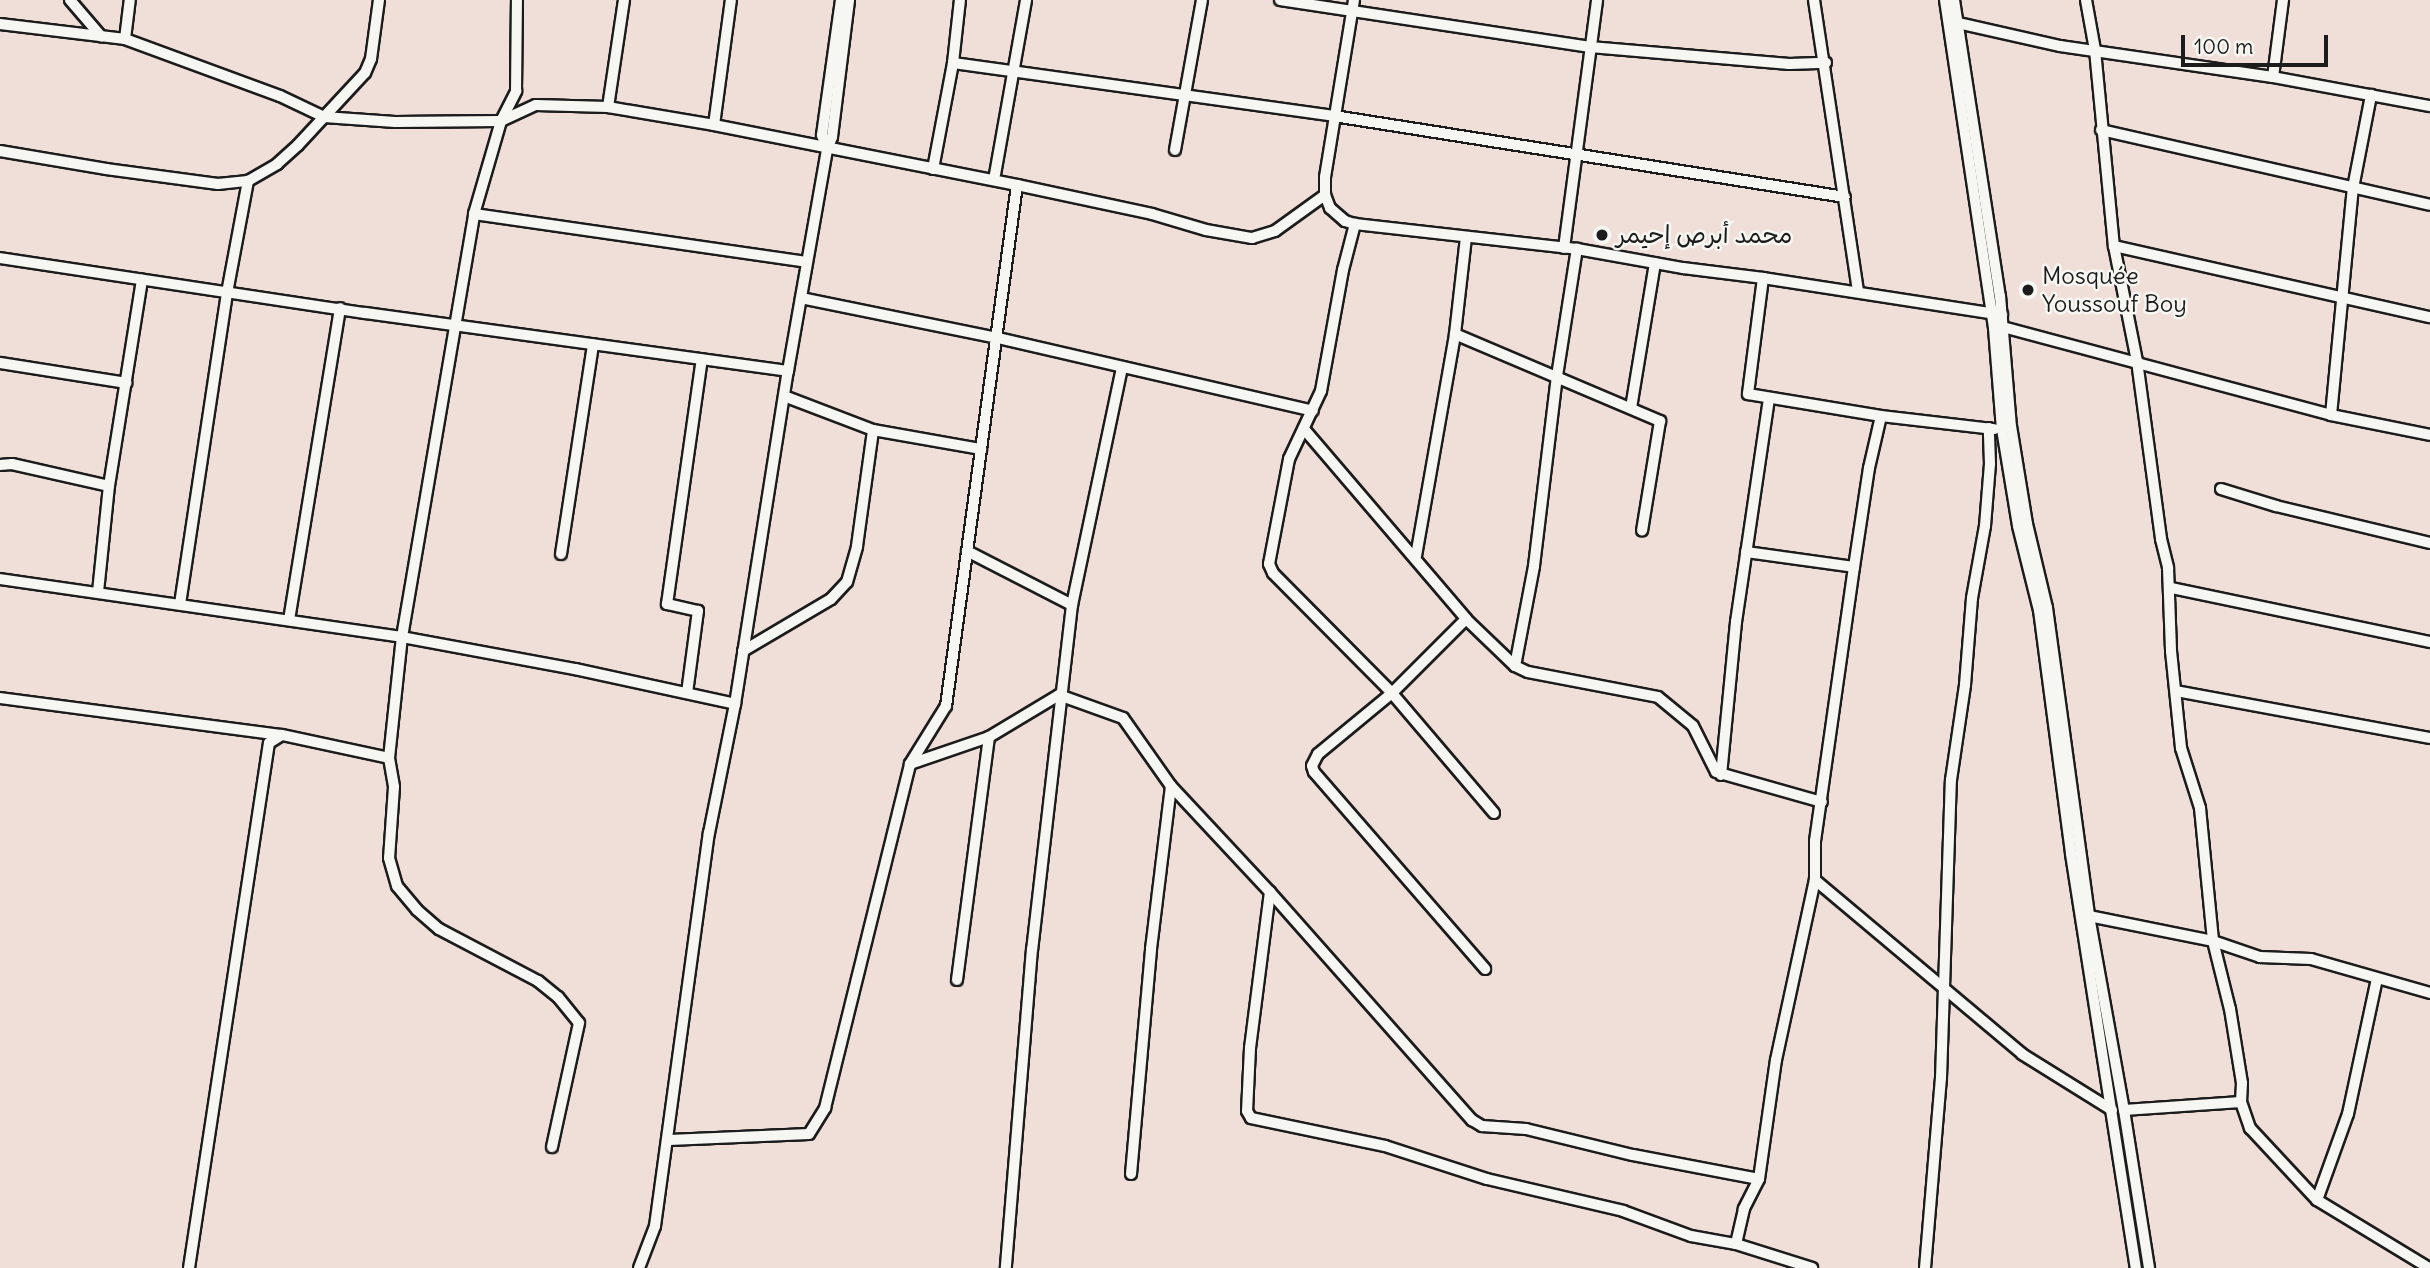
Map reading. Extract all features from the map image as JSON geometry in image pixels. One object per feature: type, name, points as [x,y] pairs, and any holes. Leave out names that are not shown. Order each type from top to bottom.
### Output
[{"type":"street","points":[[69,0],[101,36]]},
{"type":"street","points":[[125,39],[131,0]]},
{"type":"street","points":[[0,151],[218,184],[248,181],[277,164],[365,73],[371,59],[379,0]]},
{"type":"street","points":[[517,0],[516,91],[501,121],[474,214],[402,637],[390,758],[394,787],[389,858],[397,886],[417,910],[439,929],[538,981],[558,997],[579,1023],[552,1147]]},
{"type":"street","points":[[608,107],[624,0]]},
{"type":"street","points":[[714,125],[731,0]]},
{"type":"street","points":[[827,149],[822,135],[841,0]]},
{"type":"street","points":[[639,1268],[655,1226],[669,1140],[709,833],[735,704],[788,371],[827,149],[832,137],[849,0]]},
{"type":"street","points":[[933,169],[953,63],[960,0]]},
{"type":"street","points":[[994,180],[1026,0]]},
{"type":"street","points":[[1175,150],[1202,0]]},
{"type":"street","points":[[1280,0],[1590,47],[1789,64],[1826,62]]},
{"type":"street","points":[[1354,0],[1334,116],[1325,195],[1330,208],[1345,221],[1466,238],[1577,249],[1655,264],[1997,314]]},
{"type":"street","points":[[1564,248],[1597,0]]},
{"type":"street","points":[[1814,0],[1826,62],[1858,292]]},
{"type":"street","points":[[1945,0],[1997,314],[2003,327],[2011,426],[2026,524],[2048,608],[2089,916],[2149,1268]]},
{"type":"street","points":[[1954,0],[1997,314],[2002,429],[2018,526],[2039,610],[2071,854],[2136,1268]]},
{"type":"street","points":[[2086,0],[2095,50],[2114,246],[2137,361],[2161,539],[2171,588],[2181,748],[2200,808],[2213,941],[2230,1009],[2242,1083],[2241,1102],[2250,1128],[2317,1200],[2430,1268]]},
{"type":"street","points":[[2273,77],[2283,0]]},
{"type":"street","points":[[1958,23],[2048,44],[2273,77],[2430,106]]},
{"type":"street","points":[[0,24],[125,39],[256,86],[324,117],[395,122],[501,121],[536,105],[608,107],[994,180],[1152,214],[1206,230],[1252,238],[1275,231],[1325,195]]},
{"type":"street","points":[[953,63],[1334,116],[1845,197]]},
{"type":"street","points":[[2331,415],[2353,188],[2371,95]]},
{"type":"street","points":[[2101,130],[2430,205]]},
{"type":"street","points":[[180,604],[227,293],[248,181]]},
{"type":"street","points":[[669,1140],[809,1134],[825,1108],[911,764],[946,706],[1017,185]]},
{"type":"street","points":[[474,214],[807,262]]},
{"type":"street","points":[[1355,224],[1343,270],[1329,357],[1312,411],[1289,459],[1269,564],[1273,573],[1392,693],[1494,813]]},
{"type":"street","points":[[1416,556],[1455,334],[1466,238]]},
{"type":"street","points":[[2114,246],[2430,317]]},
{"type":"street","points":[[1515,666],[1534,566],[1557,376],[1577,249]]},
{"type":"street","points":[[0,258],[457,326],[788,371]]},
{"type":"street","points":[[1631,408],[1655,264]]},
{"type":"street","points":[[1763,278],[1748,394],[1881,416],[2002,429]]},
{"type":"street","points":[[98,592],[109,486],[142,280]]},
{"type":"street","points":[[801,298],[998,338],[1312,411]]},
{"type":"street","points":[[289,620],[340,309]]},
{"type":"street","points":[[2003,327],[2331,415],[2430,435]]},
{"type":"street","points":[[1455,334],[1660,421],[1642,531]]},
{"type":"street","points":[[561,554],[593,344]]},
{"type":"street","points":[[687,693],[698,611],[667,604],[702,359]]},
{"type":"street","points":[[0,363],[126,383]]},
{"type":"street","points":[[1006,1268],[1032,948],[1059,695],[1072,606],[1122,367]]},
{"type":"street","points":[[784,396],[873,430],[981,449]]},
{"type":"street","points":[[1721,775],[1746,552],[1769,399]]},
{"type":"street","points":[[1736,1244],[1744,1209],[1759,1179],[1776,1060],[1815,880],[1815,841],[1869,468],[1881,416]]},
{"type":"street","points":[[1925,1268],[1941,1078],[1951,780],[1965,685],[1972,598],[1985,526],[1990,464],[1989,428]]},
{"type":"street","points":[[1304,429],[1416,556],[1466,619],[1515,666],[1528,672],[1658,697],[1693,726],[1712,768],[1721,775],[1822,802]]},
{"type":"street","points":[[743,650],[831,599],[847,582],[857,546],[873,430]]},
{"type":"street","points":[[0,465],[12,464],[109,486]]},
{"type":"street","points":[[2221,489],[2276,506],[2430,543]]},
{"type":"street","points":[[967,551],[1072,606]]},
{"type":"street","points":[[1746,552],[1854,567]]},
{"type":"street","points":[[0,579],[402,637],[735,704]]},
{"type":"street","points":[[2171,588],[2430,642]]},
{"type":"street","points":[[1466,619],[1392,693],[1318,754],[1312,766],[1314,772],[1485,969]]},
{"type":"street","points":[[2176,691],[2429,735]]},
{"type":"street","points":[[911,764],[989,737],[1059,695]]},
{"type":"street","points":[[1059,695],[1124,718],[1171,786],[1270,892],[1472,1120],[1482,1126],[1526,1129],[1620,1153],[1759,1179]]},
{"type":"street","points":[[0,698],[282,735],[390,758]]},
{"type":"street","points":[[189,1268],[269,743],[282,735]]},
{"type":"street","points":[[957,980],[989,737]]},
{"type":"street","points":[[1131,1174],[1152,949],[1171,786]]},
{"type":"street","points":[[1815,880],[2022,1054],[2112,1110]]},
{"type":"street","points":[[1270,892],[1250,1048],[1247,1111],[1251,1118],[1385,1146],[1487,1179],[1623,1211],[1691,1236],[1736,1244],[1812,1268]]},
{"type":"street","points":[[2089,916],[2213,941],[2260,957],[2311,959],[2430,993]]},
{"type":"street","points":[[2317,1200],[2348,1114],[2377,979]]},
{"type":"street","points":[[2124,1110],[2241,1102]]},
{"type":"place","name":"محمد أبرص إحيمر","points":[[1602,235]]},
{"type":"place","name":"Mosquée Youssouf Boy","points":[[2028,290]]}]
